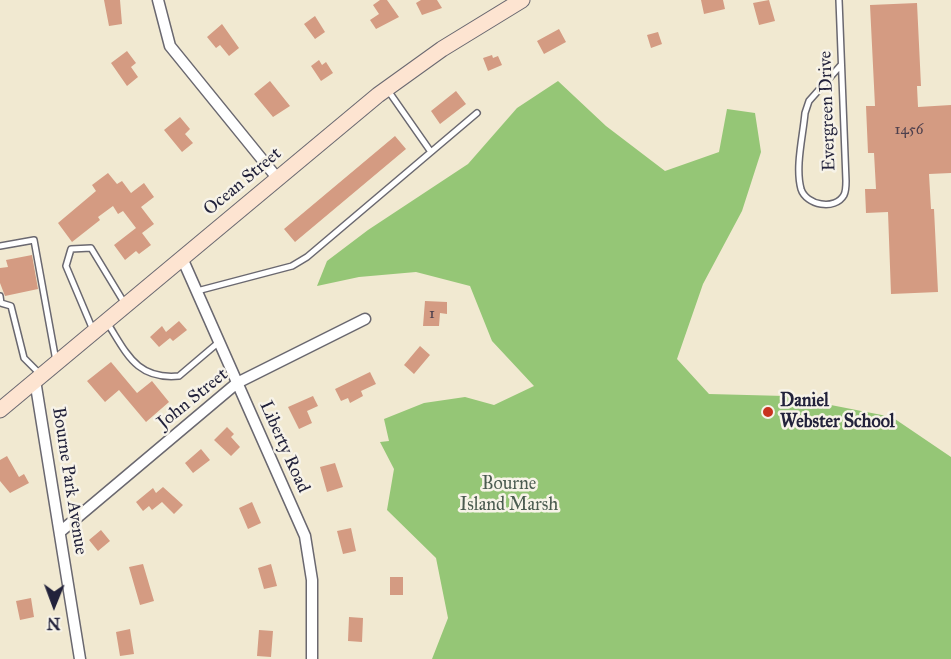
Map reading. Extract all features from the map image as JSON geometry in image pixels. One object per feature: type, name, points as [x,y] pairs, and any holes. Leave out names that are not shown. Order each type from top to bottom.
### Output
[{"type":"main road","name":"Ocean Street","points":[[0,410],[387,89],[513,2]]},
{"type":"street","points":[[158,0],[170,46],[278,179]]},
{"type":"street","name":"Liberty Road","points":[[183,258],[305,536],[312,580],[312,659]]},
{"type":"street","name":"John Street","points":[[60,532],[237,383],[365,319]]},
{"type":"street","name":"Bourne Park Avenue","points":[[38,378],[80,659]]},
{"type":"lane","name":"Evergreen Drive","points":[[839,0],[846,181],[844,195],[838,200],[821,204],[809,199],[801,188],[805,113],[808,101],[841,65]]},
{"type":"lane","points":[[387,89],[431,152]]},
{"type":"lane","points":[[196,291],[292,266],[307,257],[477,113]]},
{"type":"lane","points":[[0,246],[34,240],[56,363]]},
{"type":"lane","points":[[94,332],[66,266],[71,249],[91,248],[126,306]]},
{"type":"lane","points":[[0,296],[1,303],[11,306],[24,358],[38,378]]},
{"type":"lane","points":[[106,321],[133,362],[149,373],[178,376],[219,342]]},
{"type":"green space","name":"Bourne Island Marsh","points":[[558,81],[606,126],[665,171],[719,152],[727,109],[755,113],[761,152],[742,211],[703,284],[677,359],[709,394],[785,396],[892,417],[951,457],[951,659],[432,659],[448,618],[436,558],[387,510],[394,469],[380,442],[389,441],[384,419],[424,403],[465,397],[494,405],[534,386],[492,341],[470,286],[416,272],[359,277],[317,286],[327,261],[368,230],[468,164],[517,108]]},
{"type":"building","points":[[104,0],[120,0],[122,24],[109,26]]},
{"type":"building","points":[[380,0],[387,0],[399,17],[376,29],[370,20],[379,14],[373,5]]},
{"type":"building","points":[[421,0],[437,0],[442,8],[422,15],[416,3]]},
{"type":"building","points":[[701,0],[723,0],[725,9],[704,14]]},
{"type":"building","points":[[769,0],[775,21],[759,25],[753,3]]},
{"type":"building","points":[[917,3],[921,86],[917,86],[918,107],[951,105],[951,173],[929,174],[931,209],[934,209],[938,292],[891,294],[888,212],[866,213],[865,189],[876,189],[874,153],[868,153],[866,106],[875,106],[870,5]]},
{"type":"building","points":[[315,16],[325,32],[315,39],[304,24]]},
{"type":"building","points":[[222,24],[239,48],[229,56],[220,45],[216,48],[207,37]]},
{"type":"building","points":[[559,29],[566,42],[544,54],[537,41]]},
{"type":"building","points":[[658,32],[662,44],[651,48],[647,35]]},
{"type":"building","points":[[127,51],[136,63],[131,67],[138,77],[127,86],[111,63]]},
{"type":"building","points":[[492,55],[493,58],[498,56],[502,65],[488,71],[483,58]]},
{"type":"building","points":[[319,60],[322,65],[326,62],[333,73],[321,81],[311,66]]},
{"type":"building","points":[[270,81],[290,106],[273,117],[254,94]]},
{"type":"building","points":[[456,91],[466,104],[440,124],[431,111]]},
{"type":"building","points":[[180,117],[190,129],[185,134],[193,143],[182,152],[164,130]]},
{"type":"building","points":[[395,136],[406,149],[295,242],[284,229]]},
{"type":"building","points":[[108,173],[117,184],[122,181],[131,193],[144,183],[154,197],[141,207],[154,224],[142,233],[151,245],[139,254],[136,251],[125,260],[114,245],[136,228],[123,211],[118,214],[113,206],[98,217],[100,220],[72,242],[58,223],[96,191],[92,185]]},
{"type":"building","points":[[32,255],[38,289],[5,296],[0,283],[0,268],[8,267],[6,260]]},
{"type":"building","points":[[425,301],[447,302],[447,314],[440,313],[439,326],[423,326]]},
{"type":"building","points":[[179,321],[187,330],[173,341],[170,338],[159,347],[150,337],[162,326],[166,332]]},
{"type":"building","points":[[420,346],[430,355],[414,374],[404,365]]},
{"type":"building","points":[[111,362],[137,393],[152,381],[169,402],[146,422],[119,390],[105,402],[87,381]]},
{"type":"building","points":[[370,372],[376,384],[361,391],[363,396],[350,403],[348,398],[341,401],[335,389]]},
{"type":"building","points":[[313,396],[318,406],[307,411],[312,423],[299,429],[288,407]]},
{"type":"building","points":[[227,427],[234,434],[231,437],[240,447],[231,456],[214,440]]},
{"type":"building","points":[[201,449],[210,460],[193,473],[185,463]]},
{"type":"building","points":[[7,456],[19,477],[24,474],[29,483],[10,493],[0,481],[0,460]]},
{"type":"building","points":[[335,463],[343,487],[327,492],[320,467]]},
{"type":"building","points":[[163,487],[183,505],[174,514],[162,502],[152,510],[149,506],[143,511],[136,502],[153,488],[156,493]]},
{"type":"building","points":[[252,502],[261,523],[248,529],[239,508]]},
{"type":"building","points":[[351,528],[356,551],[343,554],[337,531]]},
{"type":"building","points":[[101,530],[110,541],[98,551],[89,540]]},
{"type":"building","points":[[143,564],[154,601],[140,605],[129,567]]},
{"type":"building","points":[[271,564],[277,586],[264,589],[258,568]]},
{"type":"building","points":[[390,577],[403,577],[403,595],[390,595]]},
{"type":"building","points":[[31,598],[34,617],[20,620],[16,601]]},
{"type":"building","points":[[349,617],[363,618],[362,642],[348,641]]},
{"type":"building","points":[[130,629],[134,654],[120,656],[116,632]]},
{"type":"building","points":[[259,630],[273,631],[271,657],[257,656]]},
{"type":"place","name":"Daniel Webster School","points":[[768,412]]}]
